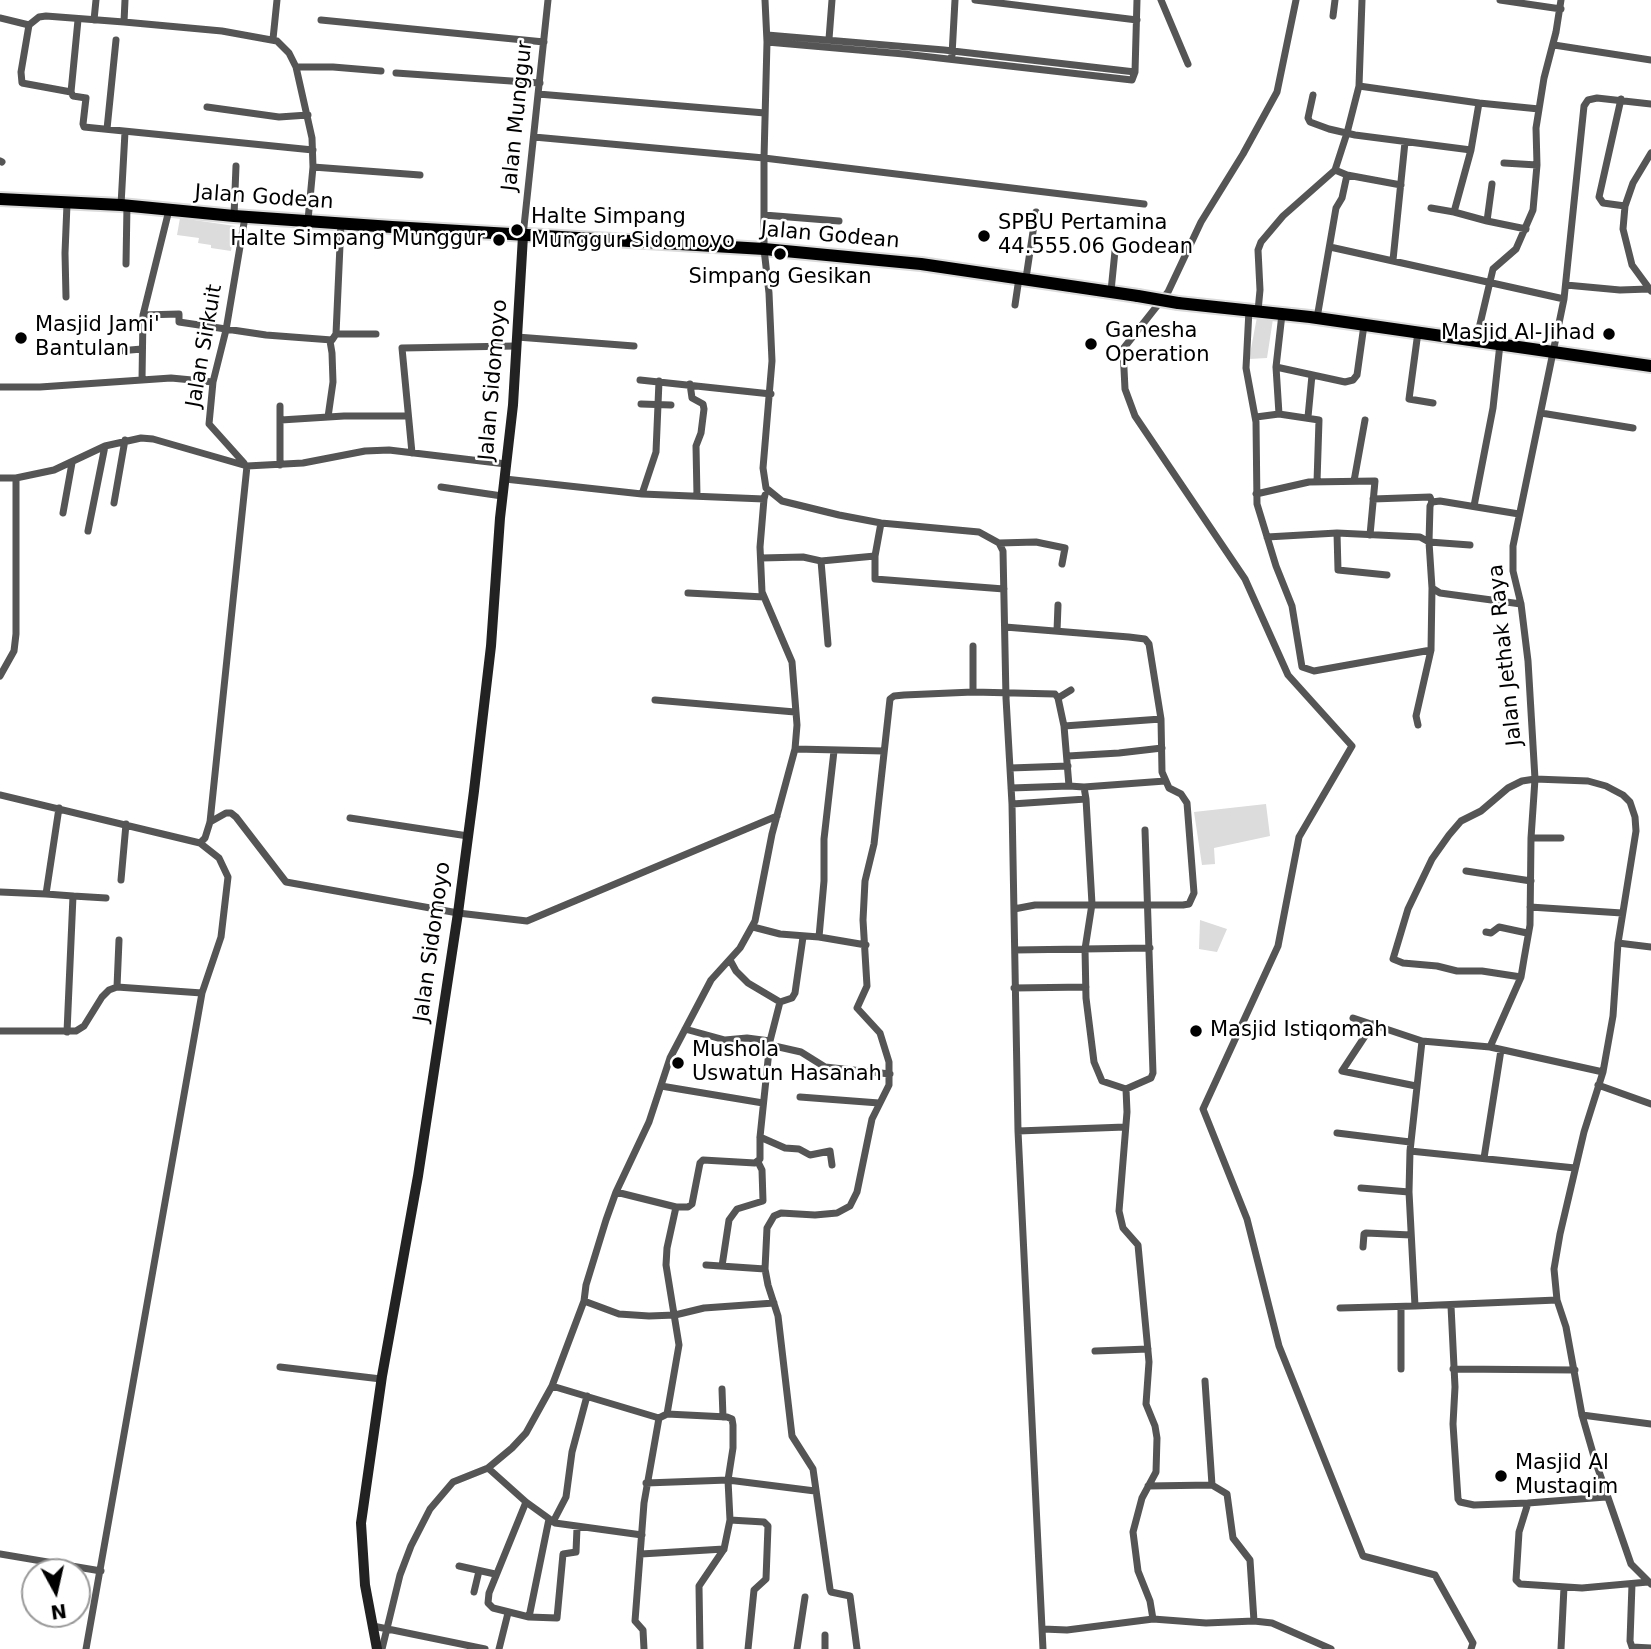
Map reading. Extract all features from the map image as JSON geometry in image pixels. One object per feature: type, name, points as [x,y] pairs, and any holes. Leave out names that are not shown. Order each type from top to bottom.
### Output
[{"type":"main road","name":"Jalan Godean","points":[[0,199],[124,205],[239,217],[523,236],[764,249],[921,264],[1178,303],[1317,318],[1651,366]]},
{"type":"main road","name":"Jalan Sidomoyo","points":[[379,1649],[362,1559],[360,1523],[381,1379],[418,1176],[468,836],[491,646],[517,341],[523,236]]},
{"type":"street","points":[[94,20],[96,0]]},
{"type":"street","points":[[124,22],[125,0]]},
{"type":"street","points":[[273,39],[277,0]]},
{"type":"street","name":"Jalan Munggur","points":[[523,236],[548,0]]},
{"type":"street","points":[[379,1649],[400,1574],[430,1508],[453,1482],[488,1468],[526,1433],[552,1385],[584,1301],[586,1285],[616,1192],[649,1122],[670,1058],[711,980],[730,960],[753,927],[777,816],[795,749],[797,725],[792,662],[764,597],[761,558],[761,524],[766,488],[763,455],[771,394],[771,322],[764,249],[767,38],[765,0]]},
{"type":"street","points":[[829,39],[832,0]]},
{"type":"street","points":[[952,56],[955,0]]},
{"type":"street","points":[[975,0],[1136,20]]},
{"type":"street","points":[[767,38],[1135,72],[1137,0]]},
{"type":"street","points":[[1161,0],[1188,64]]},
{"type":"street","points":[[1296,0],[1277,92],[1201,222],[1168,292],[1123,349],[1125,389],[1135,416],[1245,579],[1288,675],[1352,746],[1299,837],[1278,946],[1203,1109],[1247,1219],[1279,1346],[1363,1556],[1434,1575],[1473,1643],[1471,1649]]},
{"type":"street","points":[[1333,16],[1335,0]]},
{"type":"street","points":[[1317,318],[1336,208],[1342,198],[1340,173],[1351,134],[1359,86],[1363,0]]},
{"type":"street","points":[[1500,0],[1561,9]]},
{"type":"street","points":[[1476,341],[1493,270],[1516,249],[1533,210],[1539,109],[1561,0]]},
{"type":"street","points":[[308,220],[313,150],[308,115],[296,67],[289,53],[273,39],[222,31],[46,16],[39,17],[29,25],[21,72],[22,83],[71,92],[73,96],[86,98],[84,127],[313,150]]},
{"type":"street","points":[[0,18],[29,25]]},
{"type":"street","points":[[71,92],[78,20]]},
{"type":"street","points":[[321,20],[544,41]]},
{"type":"street","points":[[767,38],[829,39],[952,56]]},
{"type":"street","points":[[107,130],[116,40]]},
{"type":"street","points":[[1554,45],[1651,60]]},
{"type":"street","points":[[296,67],[381,71]]},
{"type":"street","points":[[396,73],[540,83]]},
{"type":"street","points":[[1359,86],[1539,109]]},
{"type":"street","points":[[538,94],[765,113]]},
{"type":"street","points":[[1312,95],[1308,118],[1310,121],[1351,134],[1471,150]]},
{"type":"street","name":"Jalan Jethak Raya","points":[[1490,1046],[1521,977],[1530,907],[1535,779],[1528,661],[1521,604],[1513,571],[1513,547],[1564,299],[1584,106],[1588,100],[1597,98],[1621,99]]},
{"type":"street","points":[[1625,206],[1603,203],[1599,197],[1621,99],[1651,104]]},
{"type":"street","points":[[1454,212],[1471,150],[1479,103]]},
{"type":"street","points":[[207,107],[279,117],[308,115]]},
{"type":"street","points":[[125,132],[126,264]]},
{"type":"street","points":[[534,137],[764,158],[1144,204]]},
{"type":"street","points":[[1392,260],[1405,142]]},
{"type":"street","points":[[1650,290],[1633,265],[1623,229],[1625,206],[1633,183],[1651,153]]},
{"type":"street","points":[[1504,163],[1537,165]]},
{"type":"street","name":"Jalan Sirkuit","points":[[236,166],[239,217],[226,330],[213,382],[209,424],[247,466]]},
{"type":"street","points":[[313,167],[420,175]]},
{"type":"street","points":[[1401,185],[1340,173],[1283,216],[1261,242],[1258,250],[1260,290],[1253,311],[1246,368],[1256,417],[1256,494],[1267,537],[1292,606],[1302,667],[1314,671],[1431,650]]},
{"type":"street","points":[[1487,221],[1492,184]]},
{"type":"street","points":[[66,297],[68,204]]},
{"type":"street","points":[[1431,208],[1526,229]]},
{"type":"street","points":[[142,380],[143,315],[169,210]]},
{"type":"street","points":[[1015,305],[1037,212]]},
{"type":"street","points":[[764,215],[839,221]]},
{"type":"street","points":[[330,341],[336,334],[341,223]]},
{"type":"street","points":[[1330,247],[1564,299]]},
{"type":"street","points":[[1111,291],[1115,251]]},
{"type":"street","points":[[1566,285],[1650,290]]},
{"type":"street","points":[[143,315],[179,314],[179,322],[330,341]]},
{"type":"street","points":[[1279,414],[1276,367],[1282,314]]},
{"type":"street","points":[[1276,367],[1345,382],[1356,378],[1364,325]]},
{"type":"street","points":[[1418,332],[1408,394],[1412,400],[1433,404]]},
{"type":"street","points":[[336,334],[376,334]]},
{"type":"street","points":[[328,417],[333,382],[330,341]]},
{"type":"street","points":[[412,453],[402,348],[517,341],[634,346]]},
{"type":"street","points":[[1474,506],[1493,408],[1500,344]]},
{"type":"street","points":[[107,352],[142,349]]},
{"type":"street","points":[[1308,417],[1312,375]]},
{"type":"street","points":[[0,387],[171,379],[213,382]]},
{"type":"street","points":[[640,380],[771,394]]},
{"type":"street","points":[[642,495],[656,452],[659,381]]},
{"type":"street","points":[[690,384],[692,398],[703,404],[704,409],[701,433],[696,446],[697,496]]},
{"type":"street","points":[[641,404],[671,405]]},
{"type":"street","points":[[280,406],[280,465]]},
{"type":"street","points":[[1541,413],[1633,428]]},
{"type":"street","points":[[1256,417],[1279,414],[1319,420],[1317,482]]},
{"type":"street","points":[[282,420],[408,416]]},
{"type":"street","points":[[1354,481],[1365,419]]},
{"type":"street","points":[[0,478],[16,478],[54,470],[105,446],[125,440],[153,439],[247,466],[280,465],[365,451],[389,450],[506,464]]},
{"type":"street","points":[[114,503],[125,440]]},
{"type":"street","points":[[88,531],[105,446]]},
{"type":"street","points":[[63,513],[72,463]]},
{"type":"street","points":[[200,843],[205,838],[211,822],[247,466]]},
{"type":"street","points":[[0,676],[14,651],[16,634],[16,478]]},
{"type":"street","points":[[505,479],[642,495],[764,499]]},
{"type":"street","points":[[1256,494],[1317,482],[1375,481],[1370,535]]},
{"type":"street","points":[[442,487],[502,496]]},
{"type":"street","points":[[766,488],[782,501],[809,509],[881,523],[979,532],[999,543],[1036,542],[1065,548],[1062,564]]},
{"type":"street","points":[[1373,499],[1430,497],[1432,502],[1429,542],[1432,588],[1431,650],[1416,716],[1418,725]]},
{"type":"street","points":[[1432,502],[1519,514]]},
{"type":"street","points":[[881,523],[874,577],[879,581],[1004,589]]},
{"type":"street","points":[[1267,537],[1337,533],[1420,537],[1429,542],[1470,545]]},
{"type":"street","points":[[1337,533],[1337,567],[1340,572],[1387,575]]},
{"type":"street","points":[[999,543],[1004,558],[1018,1131],[1043,1649]]},
{"type":"street","points":[[761,558],[803,557],[821,561],[875,556]]},
{"type":"street","points":[[821,561],[828,645]]},
{"type":"street","points":[[1432,588],[1440,593],[1521,604]]},
{"type":"street","points":[[688,593],[764,597]]},
{"type":"street","points":[[1057,631],[1058,605]]},
{"type":"street","points":[[1005,626],[1145,639],[1149,644],[1161,719],[1165,781],[1169,788],[1181,794],[1187,803],[1195,893],[1189,904],[1035,905],[1014,909]]},
{"type":"street","points":[[973,646],[973,692]]},
{"type":"street","points":[[1058,698],[1071,690]]},
{"type":"street","points":[[857,1649],[850,1596],[831,1592],[830,1589],[813,1469],[792,1436],[778,1316],[765,1269],[767,1228],[774,1216],[781,1213],[814,1216],[837,1213],[850,1206],[857,1192],[872,1119],[889,1086],[889,1062],[880,1033],[857,1008],[867,986],[863,920],[865,881],[873,844],[890,699],[894,696],[973,692],[1055,694],[1064,726],[1069,786]]},
{"type":"street","points":[[655,700],[795,712]]},
{"type":"street","points":[[1064,726],[1161,719]]},
{"type":"street","points":[[1068,756],[1162,748]]},
{"type":"street","points":[[795,749],[884,751]]},
{"type":"street","points":[[819,937],[824,881],[824,839],[834,751]]},
{"type":"street","points":[[1010,768],[1068,766]]},
{"type":"street","points":[[1521,977],[1482,971],[1457,971],[1392,959],[1408,909],[1433,859],[1449,835],[1461,821],[1481,811],[1508,788],[1522,781],[1535,779],[1588,781],[1606,786],[1630,802],[1636,831],[1622,913],[1613,1016],[1603,1072],[1575,1168],[1554,1269],[1557,1300],[1566,1327],[1582,1415],[1606,1497],[1631,1564],[1649,1583]]},
{"type":"street","points":[[1011,788],[1084,787],[1165,781]]},
{"type":"street","points":[[1084,787],[1092,904],[1085,948],[1086,987],[1094,1062],[1102,1081],[1126,1088],[1151,1078],[1153,1073],[1145,830]]},
{"type":"street","points":[[0,795],[200,843],[219,858],[229,877],[221,937],[202,993],[86,1649]]},
{"type":"street","points":[[1012,804],[1086,799]]},
{"type":"street","points":[[46,894],[59,808]]},
{"type":"street","points":[[211,822],[231,813],[286,882],[517,921],[535,919],[777,816]]},
{"type":"street","points":[[350,818],[468,836]]},
{"type":"street","points":[[121,880],[126,824]]},
{"type":"street","points":[[1531,838],[1561,838]]},
{"type":"street","points":[[1466,872],[1531,881]]},
{"type":"street","points":[[0,892],[106,898]]},
{"type":"street","points":[[67,1032],[73,896]]},
{"type":"street","points":[[1530,907],[1622,913]]},
{"type":"street","points":[[753,927],[866,946]]},
{"type":"street","points":[[1486,932],[1491,933],[1499,927],[1527,933]]},
{"type":"street","points":[[730,960],[748,983],[780,1002],[792,998],[795,993],[807,937]]},
{"type":"street","points":[[117,987],[119,940]]},
{"type":"street","points":[[1618,943],[1651,947]]},
{"type":"street","points":[[1014,950],[1150,948]]},
{"type":"street","points":[[0,1031],[76,1031],[84,1026],[102,997],[117,987],[202,993]]},
{"type":"street","points":[[1014,988],[1086,987]]},
{"type":"street","points":[[722,1266],[729,1220],[737,1209],[762,1200],[762,1170],[758,1162],[763,1103],[770,1043],[780,1002]]},
{"type":"street","points":[[1353,1017],[1422,1041],[1490,1046],[1603,1072]]},
{"type":"street","points":[[1373,1024],[1342,1071],[1416,1086]]},
{"type":"street","points":[[685,1029],[725,1040],[747,1038],[770,1043],[801,1052],[825,1068],[890,1074]]},
{"type":"street","points":[[1415,1306],[1409,1192],[1410,1142],[1422,1041]]},
{"type":"street","points":[[1484,1158],[1501,1050]]},
{"type":"street","points":[[1598,1085],[1651,1104]]},
{"type":"street","points":[[661,1086],[763,1103]]},
{"type":"street","points":[[1126,1088],[1119,1211],[1123,1228],[1138,1245],[1149,1349],[1146,1404],[1155,1426],[1158,1459],[1156,1472],[1148,1486],[1133,1532],[1138,1572],[1150,1601],[1153,1619]]},
{"type":"street","points":[[800,1097],[879,1103]]},
{"type":"street","points":[[1018,1131],[1125,1127]]},
{"type":"street","points":[[1336,1133],[1410,1142]]},
{"type":"street","points":[[760,1138],[785,1148],[799,1149],[810,1155],[830,1151],[832,1165]]},
{"type":"street","points":[[1410,1151],[1575,1168]]},
{"type":"street","points":[[616,1192],[688,1208],[692,1204],[699,1163],[703,1160],[758,1162]]},
{"type":"street","points":[[1361,1188],[1409,1192]]},
{"type":"street","points":[[644,1649],[643,1630],[635,1621],[646,1483],[679,1345],[666,1265],[676,1207]]},
{"type":"street","points":[[1363,1247],[1366,1233],[1411,1235]]},
{"type":"street","points":[[706,1265],[765,1269]]},
{"type":"street","points":[[1340,1308],[1557,1300]]},
{"type":"street","points":[[584,1301],[618,1314],[649,1317],[675,1315],[704,1308],[774,1303]]},
{"type":"street","points":[[1451,1306],[1453,1424],[1458,1499],[1474,1505],[1606,1497]]},
{"type":"street","points":[[1401,1307],[1401,1369]]},
{"type":"street","points":[[1095,1351],[1149,1349]]},
{"type":"street","points":[[280,1367],[381,1379]]},
{"type":"street","points":[[1453,1369],[1574,1370]]},
{"type":"street","points":[[1205,1381],[1212,1485]]},
{"type":"street","points":[[552,1385],[663,1416],[732,1419],[733,1448],[728,1480],[730,1520],[724,1549],[699,1586],[699,1649]]},
{"type":"street","points":[[722,1389],[723,1417]]},
{"type":"street","points":[[529,1617],[551,1520],[566,1497],[572,1452],[587,1396]]},
{"type":"street","points":[[1582,1415],[1651,1424]]},
{"type":"street","points":[[488,1468],[551,1520],[577,1528],[642,1535]]},
{"type":"street","points":[[646,1483],[728,1480],[815,1491]]},
{"type":"street","points":[[1148,1486],[1212,1485],[1227,1494],[1233,1538],[1250,1560],[1254,1621]]},
{"type":"street","points":[[526,1502],[495,1574],[488,1602],[493,1608],[529,1617],[557,1618],[563,1554],[576,1552],[577,1528]]},
{"type":"street","points":[[1528,1503],[1518,1532],[1516,1580],[1520,1584],[1598,1588],[1649,1583]]},
{"type":"street","points":[[730,1520],[764,1522],[768,1526],[766,1579],[754,1590],[748,1649]]},
{"type":"street","points":[[641,1554],[724,1549]]},
{"type":"street","points":[[0,1555],[101,1571]]},
{"type":"street","points":[[459,1566],[495,1574]]},
{"type":"street","points":[[474,1592],[479,1571]]},
{"type":"street","points":[[1632,1584],[1630,1641],[1632,1647],[1651,1648]]},
{"type":"street","points":[[1561,1649],[1564,1587]]},
{"type":"street","points":[[797,1649],[805,1597]]},
{"type":"street","points":[[499,1649],[508,1613]]},
{"type":"street","points":[[1043,1629],[1067,1630],[1153,1619],[1206,1623],[1254,1621],[1272,1623],[1331,1649]]},
{"type":"street","points":[[373,1626],[485,1649]]},
{"type":"street","points":[[825,1635],[825,1649]]},
{"type":"shaded area","points":[[180,218],[235,226],[231,251],[198,243],[199,238],[177,235]]},
{"type":"shaded area","points":[[1257,317],[1273,319],[1267,358],[1249,359]]},
{"type":"shaded area","points":[[1266,804],[1270,836],[1214,848],[1215,864],[1202,865],[1194,812]]},
{"type":"shaded area","points":[[1200,920],[1227,929],[1217,952],[1199,949]]},
{"type":"place","name":"Halte Simpang Munggur Sidomoyo","points":[[517,230]]},
{"type":"place","name":"SPBU Pertamina 44.555.06 Godean","points":[[984,236]]},
{"type":"place","name":"Halte Simpang Munggur","points":[[499,240]]},
{"type":"place","name":"Simpang Gesikan","points":[[780,254]]},
{"type":"place","name":"Masjid Al-Jihad","points":[[1609,334]]},
{"type":"place","name":"Masjid Jami' Bantulan","points":[[21,338]]},
{"type":"place","name":"Ganesha Operation","points":[[1091,344]]},
{"type":"place","name":"Masjid Istiqomah","points":[[1196,1031]]},
{"type":"place","name":"Mushola Uswatun Hasanah","points":[[678,1063]]},
{"type":"place","name":"Masjid Al Mustaqim","points":[[1501,1476]]}]
